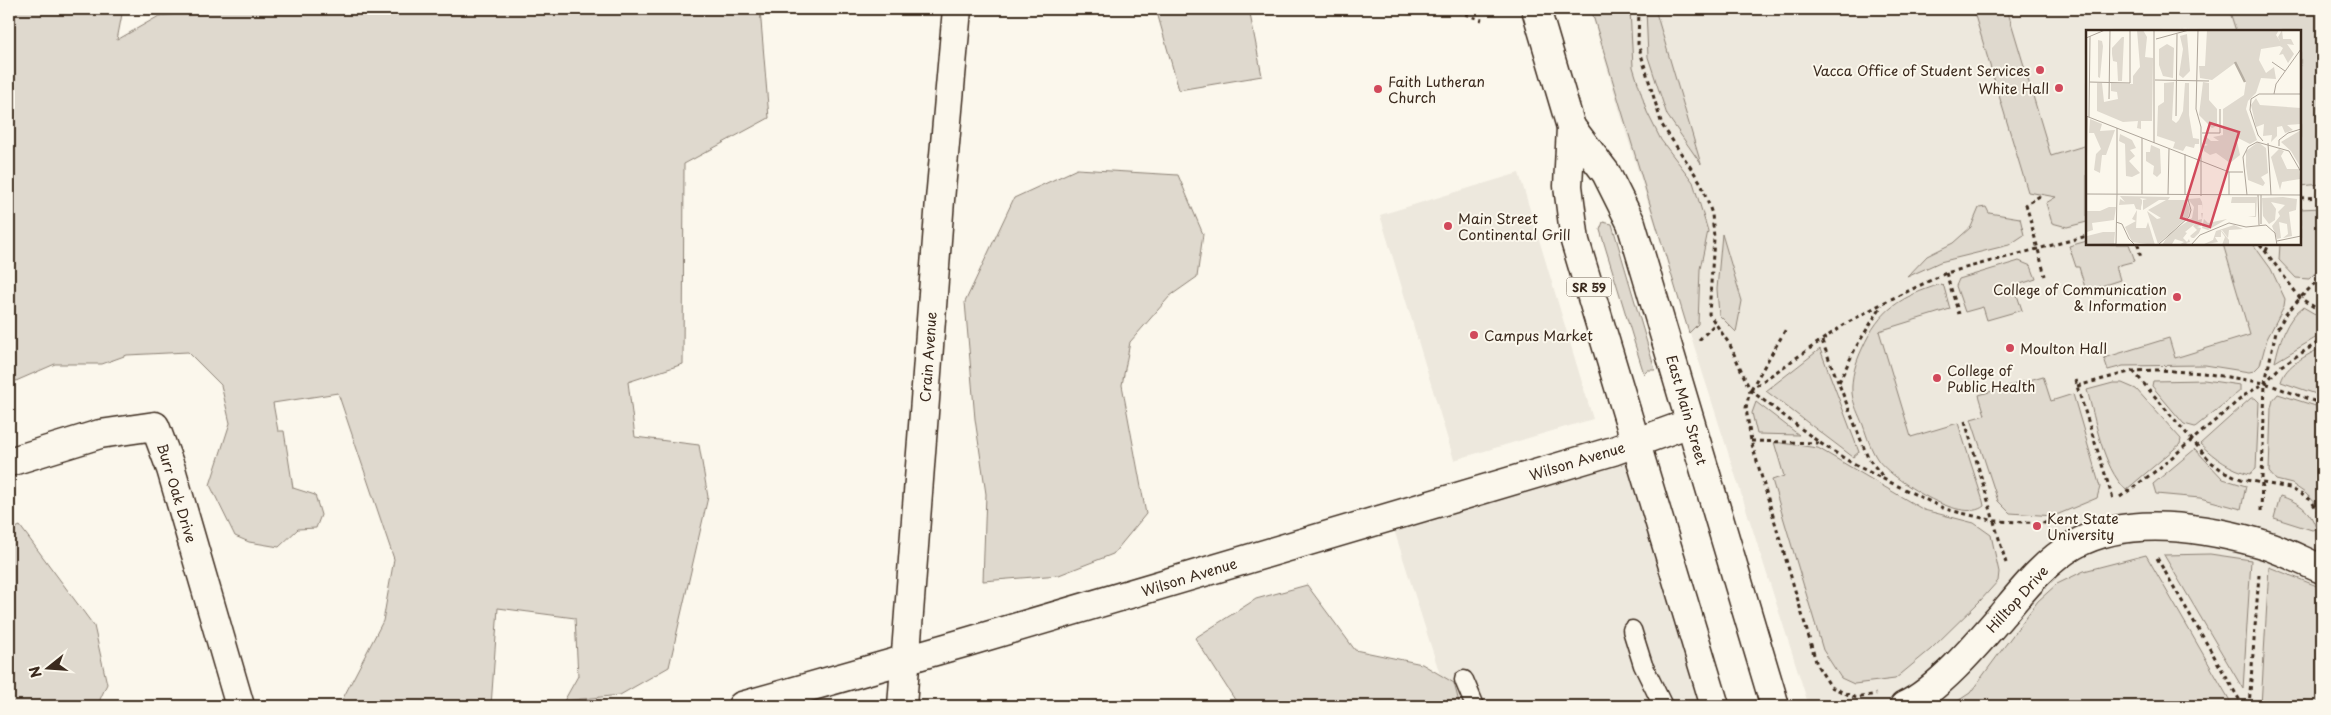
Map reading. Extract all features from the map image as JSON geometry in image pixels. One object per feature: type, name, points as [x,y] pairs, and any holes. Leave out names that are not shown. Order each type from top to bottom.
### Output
[{"type":"street","name":"Crain Avenue","points":[[902,706],[940,200],[957,9]]},
{"type":"street","name":"East Main Street","points":[[1536,9],[1571,127],[1568,186],[1575,241],[1715,706]]},
{"type":"street","name":"East Main Street","points":[[1571,127],[1606,173],[1631,223],[1776,706]]},
{"type":"street","name":"Wilson Avenue","points":[[742,706],[1635,444],[1690,424]]},
{"type":"street","name":"Burr Oak Drive","points":[[9,462],[100,434],[155,426],[171,469],[240,706]]},
{"type":"street","name":"Hilltop Drive","points":[[1904,706],[1925,693],[1978,642],[2039,571],[2074,545],[2114,530],[2134,526],[2165,526],[2260,543],[2322,570]]},
{"type":"lane","points":[[1632,630],[1643,665],[1663,706]]},
{"type":"lane","points":[[1464,680],[1475,706]]},
{"type":"path","points":[[1450,9],[1482,20]]},
{"type":"path","points":[[1639,9],[1638,44],[1662,125],[1701,183],[1712,214],[1714,238],[1708,314],[1730,345],[1750,390],[1820,443],[1855,465],[1945,509],[1995,521],[2056,522]]},
{"type":"path","points":[[2040,196],[2026,204],[2046,276]]},
{"type":"path","points":[[2301,198],[2322,197]]},
{"type":"path","points":[[1750,390],[1845,324],[1883,303],[1946,273],[2086,236]]},
{"type":"path","points":[[2138,245],[2141,258]]},
{"type":"path","points":[[2261,245],[2300,298],[2322,312]]},
{"type":"path","points":[[2266,251],[2269,245]]},
{"type":"path","points":[[1946,273],[1959,314]]},
{"type":"path","points":[[2261,511],[2265,383],[2276,331],[2286,314],[2322,276]]},
{"type":"path","points":[[1839,383],[1856,347],[1883,303]]},
{"type":"path","points":[[1694,345],[1715,324]]},
{"type":"path","points":[[1786,329],[1750,390],[1746,408],[1751,441],[1817,665],[1830,687],[1856,698]]},
{"type":"path","points":[[1822,340],[1868,458],[1886,480]]},
{"type":"path","points":[[2075,380],[2113,502],[2157,470],[2245,395],[2265,383],[2281,366],[2322,340]]},
{"type":"path","points":[[2077,386],[2133,371],[2158,370],[2203,373],[2265,383],[2322,404]]},
{"type":"path","points":[[2133,371],[2211,462],[2222,471],[2241,479],[2290,488],[2311,500],[2322,518]]},
{"type":"path","points":[[1965,421],[2008,570],[2012,603]]},
{"type":"path","points":[[1751,441],[1820,443]]},
{"type":"path","points":[[2134,526],[2158,559],[2243,706]]},
{"type":"path","points":[[2249,706],[2259,568]]},
{"type":"shaded area","points":[[9,9],[123,9],[117,40],[159,16],[228,9],[760,9],[769,118],[684,164],[683,364],[628,382],[635,437],[699,445],[708,497],[669,667],[620,695],[564,701],[578,676],[575,618],[498,608],[491,706],[339,706],[383,621],[394,559],[338,393],[273,403],[278,431],[284,431],[293,488],[315,495],[321,515],[316,528],[298,529],[279,547],[249,542],[235,536],[210,485],[230,423],[221,385],[188,352],[127,355],[102,364],[55,364],[9,384]]},
{"type":"shaded area","points":[[1156,9],[1249,9],[1262,76],[1179,90]]},
{"type":"shaded area","name":"Kent State University","points":[[1590,9],[2322,9],[2322,706],[1809,706],[1627,136]]},
{"type":"shaded area","points":[[1591,9],[1630,9],[1633,67],[1647,112],[1661,140],[1693,182],[1708,231],[1700,269],[1698,324],[1689,333]]},
{"type":"shaded area","points":[[1646,9],[1655,9],[1701,164],[1667,115],[1648,57]]},
{"type":"shaded area","points":[[1973,9],[2007,9],[2051,156],[2086,145],[2086,222],[2067,227],[2052,223],[2046,203],[2056,197],[2028,192]]},
{"type":"shaded area","points":[[2229,9],[2322,9],[2322,184],[2301,186],[2301,30],[2236,30]]},
{"type":"shaded area","points":[[1077,169],[1178,175],[1203,234],[1197,277],[1170,296],[1130,342],[1122,385],[1146,514],[1113,554],[1059,575],[983,581],[986,494],[975,419],[965,302],[1014,198]]},
{"type":"shaded area","points":[[1519,173],[1593,419],[1454,460],[1380,215]]},
{"type":"shaded area","points":[[1986,207],[1989,213],[2020,218],[2024,235],[2009,245],[1940,262],[1907,277],[1927,256],[1953,243],[1971,227],[1979,208]]},
{"type":"shaded area","points":[[2322,208],[2322,266],[2309,279],[2296,278],[2279,260],[2280,245],[2301,245],[2301,209]]},
{"type":"shaded area","points":[[1603,222],[1612,224],[1655,370],[1648,370],[1644,374],[1600,230]]},
{"type":"shaded area","points":[[1722,234],[1742,301],[1736,332],[1719,315],[1717,289]]},
{"type":"shaded area","points":[[2086,241],[2086,245],[2129,245],[2135,261],[2116,266],[2120,280],[2086,291],[2079,267],[2076,267],[2069,246]]},
{"type":"shaded area","points":[[2223,245],[2254,245],[2271,269],[2285,299],[2284,306],[2267,339],[2260,365],[2254,371],[2249,372],[2205,365],[2123,366],[2108,370],[2104,358],[2169,338],[2175,358],[2250,335]]},
{"type":"shaded area","points":[[2019,261],[2031,266],[2036,279],[2014,286],[2022,310],[1987,320],[1983,307],[1965,312],[1956,286],[1959,279]]},
{"type":"shaded area","points":[[1941,284],[1944,287],[1950,309],[1879,331],[1911,437],[1958,423],[1984,506],[1973,510],[1944,505],[1912,488],[1886,468],[1878,460],[1871,448],[1852,393],[1853,375],[1862,349],[1869,335],[1884,314],[1893,306],[1914,294]]},
{"type":"shaded area","points":[[2303,307],[2322,318],[2322,334],[2275,362],[2281,339],[2288,325]]},
{"type":"shaded area","points":[[2322,347],[2322,396],[2281,382],[2292,365]]},
{"type":"shaded area","points":[[1820,349],[1859,452],[1853,457],[1766,391]]},
{"type":"shaded area","points":[[2043,376],[2051,401],[2073,394],[2100,487],[2097,498],[2054,516],[2010,513],[1998,501],[1971,419],[1985,415],[1979,395]]},
{"type":"shaded area","points":[[2204,380],[2240,385],[2240,391],[2195,427],[2184,424],[2152,386],[2153,381]]},
{"type":"shaded area","points":[[2113,383],[2122,383],[2136,389],[2181,439],[2180,444],[2126,490],[2111,469],[2105,456],[2087,390]]},
{"type":"shaded area","points":[[2278,394],[2322,408],[2322,509],[2305,493],[2292,484],[2276,480],[2269,472],[2271,408],[2273,400]]},
{"type":"shaded area","points":[[2251,398],[2255,398],[2259,402],[2256,469],[2250,474],[2224,463],[2200,444]]},
{"type":"shaded area","points":[[1756,402],[1799,435],[1757,434],[1752,413]]},
{"type":"shaded area","points":[[1774,442],[1818,448],[1924,510],[1974,523],[1991,535],[1999,572],[1998,581],[1930,650],[1895,679],[1854,684],[1841,678],[1823,650],[1772,480],[1784,476]]},
{"type":"shaded area","points":[[1635,444],[1715,706],[1450,706],[1390,517]]},
{"type":"shaded area","points":[[2195,449],[2223,479],[2246,486],[2241,509],[2200,498],[2156,494],[2153,484]]},
{"type":"shaded area","points":[[2280,496],[2303,508],[2311,517],[2316,529],[2312,530],[2274,518]]},
{"type":"shaded area","points":[[20,526],[94,626],[107,684],[97,706],[9,706],[9,531]]},
{"type":"shaded area","points":[[2210,554],[2251,560],[2243,689],[2164,555]]},
{"type":"shaded area","points":[[2146,555],[2233,706],[1950,706],[1970,693],[2038,601],[2057,584],[2084,571]]},
{"type":"shaded area","points":[[2269,567],[2322,588],[2322,706],[2261,706]]},
{"type":"shaded area","points":[[1307,585],[1355,650],[1422,664],[1454,683],[1460,706],[1239,706],[1195,638],[1256,599]]},
{"type":"place","name":"Vacca Office of Student Services","points":[[2040,70]]},
{"type":"place","name":"White Hall","points":[[2059,88]]},
{"type":"place","name":"Faith Lutheran Church","points":[[1378,89]]},
{"type":"place","name":"Main Street Continental Grill","points":[[1448,226]]},
{"type":"place","name":"College of Communication & Information","points":[[2177,297]]},
{"type":"place","name":"Campus Market","points":[[1474,335]]},
{"type":"place","name":"Moulton Hall","points":[[2010,348]]},
{"type":"place","name":"College of Public Health","points":[[1937,378]]},
{"type":"place","name":"Kent State University","points":[[2037,526]]}]
